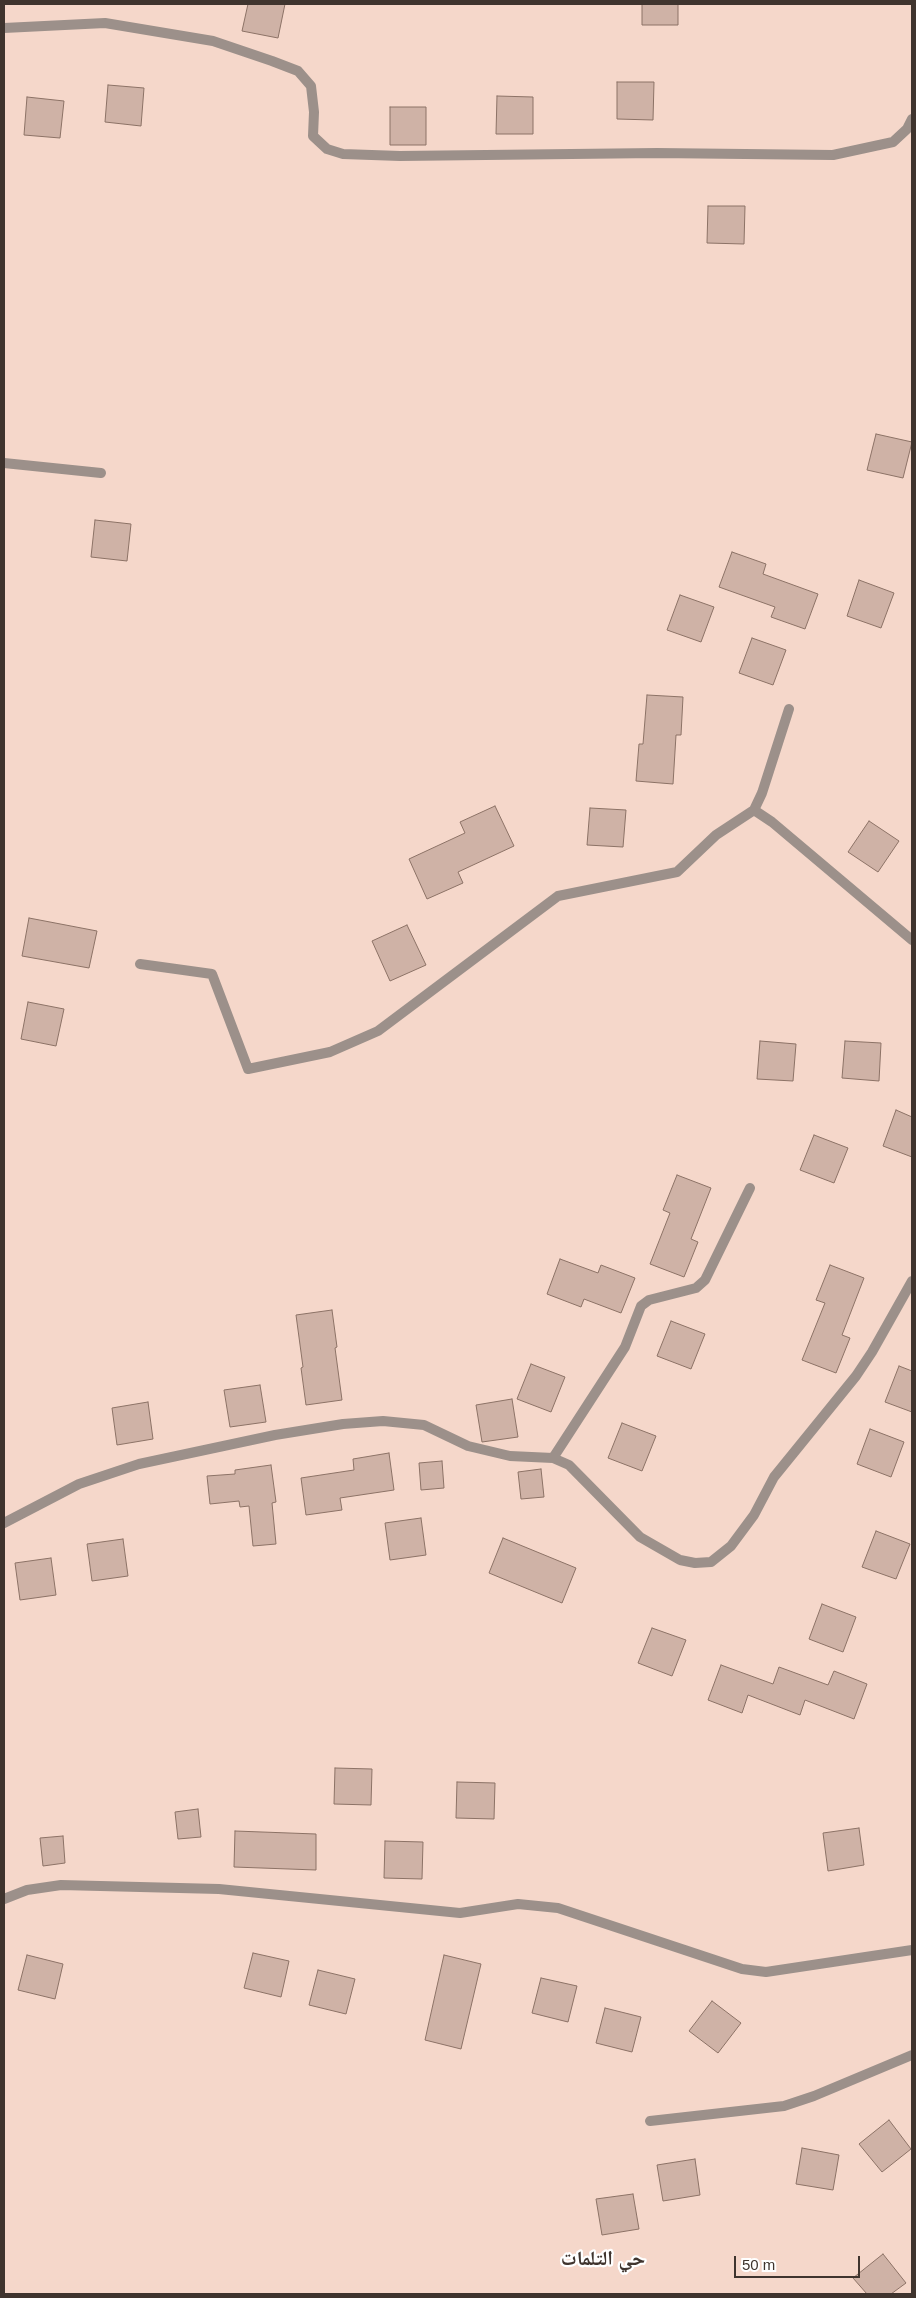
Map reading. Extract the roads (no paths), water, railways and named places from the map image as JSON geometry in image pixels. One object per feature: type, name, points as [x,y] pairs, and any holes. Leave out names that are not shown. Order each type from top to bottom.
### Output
[{"type":"street","points":[[4,28],[105,23],[213,41],[281,64],[298,71],[311,86],[314,112],[313,136],[327,149],[343,154],[410,156],[657,153],[833,156],[893,142],[907,129],[912,119]]},
{"type":"street","points":[[4,463],[101,474]]},
{"type":"street","points":[[140,964],[212,974],[248,1070],[330,1052],[378,1031],[558,896],[677,872],[716,835],[754,810],[762,793],[789,709]]},
{"type":"street","points":[[754,810],[772,822],[912,940]]},
{"type":"street","points":[[554,1458],[624,1347],[641,1306],[649,1300],[696,1288],[705,1280],[750,1188]]},
{"type":"street","points":[[4,1523],[79,1484],[139,1464],[275,1435],[343,1424],[383,1421],[424,1425],[468,1446],[510,1456],[554,1458],[569,1465],[640,1538],[680,1560],[695,1563],[711,1562],[731,1546],[754,1516],[774,1477],[856,1376],[872,1352],[912,1281]]},
{"type":"street","points":[[4,1899],[27,1890],[61,1884],[219,1888],[460,1913],[518,1904],[558,1908],[742,1970],[766,1972],[912,1950]]},
{"type":"street","points":[[650,2121],[784,2106],[814,2096],[912,2054]]},
{"type":"district","name":"حي التلمات","points":[[603,2259]]}]
